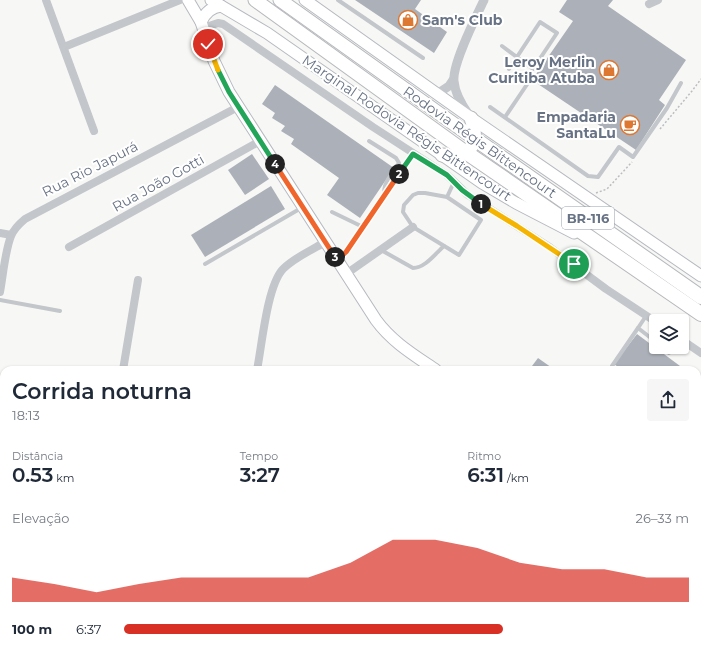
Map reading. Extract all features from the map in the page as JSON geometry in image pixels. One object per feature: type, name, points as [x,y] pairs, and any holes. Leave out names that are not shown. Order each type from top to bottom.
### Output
[{"type":"highway","name":"Rodovia Régis Bittencourt","points":[[255,0],[466,153],[607,248],[701,314]]},
{"type":"highway","name":"Rodovia Régis Bittencourt","points":[[280,0],[701,297]]},
{"type":"highway","points":[[442,156],[457,156],[466,153],[470,149],[475,139],[471,118]]},
{"type":"main road","points":[[188,0],[202,25],[214,61],[229,92],[376,320],[390,338],[398,345],[430,366]]},
{"type":"main road","points":[[305,0],[471,118],[701,276]]},
{"type":"main road","points":[[202,25],[207,12],[216,3]]},
{"type":"main road","name":"Marginal Rodovia Régis Bittencourt","points":[[216,3],[273,37],[482,183],[516,203],[607,248]]},
{"type":"street","points":[[46,0],[94,131]]},
{"type":"street","points":[[64,47],[180,0]]},
{"type":"street","points":[[437,94],[449,86],[453,80],[462,51],[484,0]]},
{"type":"street","points":[[649,4],[658,0]]},
{"type":"street","points":[[202,25],[218,23],[223,24],[413,154],[447,175],[468,195],[548,246],[606,289],[649,318]]},
{"type":"street","points":[[453,80],[456,92],[471,118]]},
{"type":"street","name":"Rua Rio Japurá","points":[[0,292],[8,244],[11,235],[18,225],[32,214],[238,107]]},
{"type":"street","name":"Rua João Gotti","points":[[69,247],[260,141]]},
{"type":"street","points":[[346,274],[413,227]]},
{"type":"street","points":[[0,233],[11,235]]},
{"type":"street","points":[[258,366],[270,295],[277,277],[289,264],[325,242]]},
{"type":"street","points":[[124,366],[138,280]]},
{"type":"street","points":[[689,345],[701,353]]},
{"type":"lane","points":[[338,0],[423,58]]},
{"type":"lane","points":[[502,46],[517,58],[533,69],[557,34],[540,22],[517,58],[509,68]]},
{"type":"lane","points":[[505,117],[528,83]]},
{"type":"lane","points":[[490,107],[588,176],[598,177],[619,147],[633,157],[667,108],[681,83]]},
{"type":"lane","points":[[369,141],[396,158],[399,163],[386,184],[384,190],[385,194]]},
{"type":"lane","points":[[337,260],[346,252],[413,154]]},
{"type":"lane","points":[[447,197],[454,182]]},
{"type":"lane","points":[[425,193],[447,197],[481,220],[459,256],[413,227],[403,212],[404,205],[413,195],[425,193]]},
{"type":"lane","points":[[205,264],[302,207]]},
{"type":"lane","points":[[332,212],[363,227]]},
{"type":"lane","points":[[380,250],[413,268],[417,268],[423,265],[444,246]]},
{"type":"lane","points":[[0,300],[60,311]]},
{"type":"lane","points":[[612,366],[646,316]]},
{"type":"lane","points":[[638,328],[649,337]]},
{"type":"building","name":"Sam's Club","points":[[355,0],[421,0],[415,9],[447,32],[434,53]]},
{"type":"building","name":"Leroy Merlin Curitiba Atuba","points":[[567,0],[613,0],[608,6],[686,60],[659,100],[665,105],[636,150],[532,80],[573,21],[559,12]]},
{"type":"building","points":[[275,85],[394,168],[360,218],[327,195],[339,178],[291,144],[294,139],[281,131],[285,126],[272,118],[275,113],[262,104]]},
{"type":"building","points":[[252,154],[269,179],[245,195],[228,170]]},
{"type":"building","points":[[271,186],[285,209],[205,257],[191,235]]},
{"type":"building","points":[[637,334],[649,343],[649,354],[664,354],[680,366],[617,366],[614,364]]},
{"type":"building","points":[[538,358],[549,366],[532,366]]},
{"type":"place","name":"Sam's Club","points":[[408,20]]},
{"type":"place","name":"Leroy Merlin Curitiba Atuba","points":[[609,70]]},
{"type":"place","name":"Empadaria SantaLu","points":[[630,125]]},
{"type":"route","points":[[208,44],[214,61],[229,92],[337,260],[346,252],[413,154],[447,175],[468,195],[574,264]]}]
